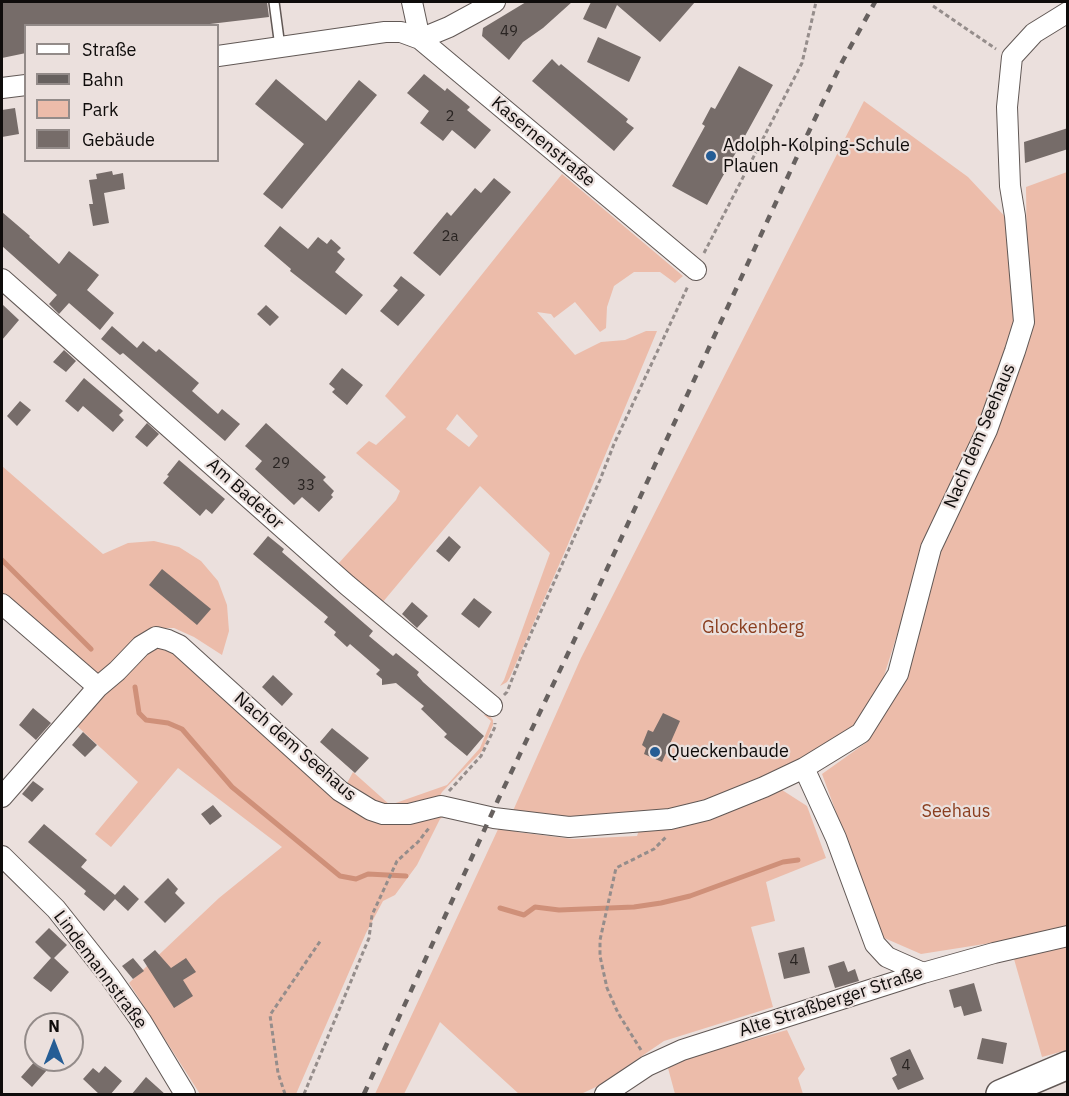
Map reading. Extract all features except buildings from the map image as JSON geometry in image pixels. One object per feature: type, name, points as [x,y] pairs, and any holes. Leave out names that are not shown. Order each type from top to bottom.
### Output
[{"type":"main road","points":[[1000,1095],[1068,1065]]},
{"type":"street","points":[[412,2],[420,39]]},
{"type":"street","points":[[219,56],[386,32],[401,32],[420,39],[449,27],[495,2]]},
{"type":"street","points":[[1012,57],[1034,33],[1068,12]]},
{"type":"street","name":"Kasernenstraße","points":[[420,39],[696,270]]},
{"type":"street","name":"Nach dem Seehaus","points":[[2,797],[98,687],[141,646],[156,637],[179,645],[340,791],[383,814],[395,815],[441,806],[494,818],[569,827],[670,819],[707,810],[764,787],[804,768],[861,733],[898,674],[931,548],[987,430],[1024,322],[1015,216],[1010,186],[1006,107],[1012,57]]},
{"type":"street","points":[[2,88],[24,85]]},
{"type":"street","name":"Am Badetor","points":[[2,279],[347,585],[489,704]]},
{"type":"street","points":[[2,603],[98,687]]},
{"type":"street","points":[[804,768],[836,838],[875,944],[887,957],[923,973]]},
{"type":"street","name":"Lindemannstraße","points":[[2,856],[56,909],[111,977],[185,1095]]},
{"type":"street","name":"Alte Straßberger Straße","points":[[605,1095],[647,1065],[682,1050],[923,973],[994,953],[1068,936]]},
{"type":"lane","points":[[274,2],[280,47]]},
{"type":"path","points":[[304,1095],[369,938],[372,915],[394,868],[402,856],[418,843],[428,829],[444,796],[481,756],[495,727],[489,704],[497,702],[507,692],[614,444],[696,270],[802,63],[816,2]]},
{"type":"path","points":[[933,6],[996,49],[1012,57]]},
{"type":"path","points":[[647,1065],[607,988],[600,956],[600,940],[616,868],[654,849],[666,839],[670,819]]},
{"type":"path","points":[[285,1095],[278,1073],[270,1014],[321,940]]},
{"type":"green space","name":"Glockenberg","points":[[864,101],[968,177],[1011,223],[1017,321],[984,422],[919,565],[879,692],[856,731],[702,809],[542,820],[512,813],[581,658]]},
{"type":"green space","name":"Seehaus","points":[[1067,172],[1067,931],[921,954],[882,937],[822,774],[867,742],[890,696],[939,555],[1028,338],[1026,187]]},
{"type":"green space","points":[[562,174],[683,276],[675,283],[660,272],[634,272],[614,286],[607,307],[606,328],[600,332],[575,302],[554,318],[551,314],[537,312],[575,355],[601,342],[625,340],[646,331],[657,331],[510,677],[500,686],[550,553],[480,486],[382,603],[338,564],[396,500],[400,491],[356,453],[369,441],[376,445],[406,417],[385,396]],"holes":[[[457,414],[478,436],[469,447],[446,429]]]},
{"type":"green space","points":[[2,466],[103,554],[128,543],[154,541],[179,547],[201,561],[218,581],[227,605],[229,631],[222,655],[194,637],[174,628],[153,628],[97,677],[7,600],[2,594]]},
{"type":"green space","points":[[151,646],[165,646],[183,654],[352,802],[453,811],[440,819],[417,865],[395,895],[383,901],[366,933],[296,1094],[200,1094],[129,983],[219,898],[282,847],[178,768],[111,847],[95,834],[138,782],[77,726],[101,696]]},
{"type":"green space","points":[[484,715],[489,715],[493,720],[493,725],[482,751],[442,792],[436,803],[388,811],[346,785],[353,772],[390,805],[447,785],[480,748],[491,721]]},
{"type":"green space","points":[[779,788],[807,806],[826,858],[766,882],[775,921],[751,927],[773,1007],[664,1041],[598,1086],[581,1094],[519,1094],[440,1022],[404,1094],[375,1094],[500,825],[517,832],[573,839],[637,836],[639,830]]},
{"type":"green space","points":[[1067,942],[1067,1050],[1042,1057],[1014,959]]},
{"type":"green space","points":[[787,1030],[805,1069],[798,1078],[803,1094],[675,1094],[668,1068],[696,1055]]},
{"type":"waterway","points":[[2,560],[91,649]]},
{"type":"waterway","points":[[135,687],[139,713],[146,720],[168,723],[182,729],[232,787],[340,876],[356,879],[368,874],[406,876]]},
{"type":"waterway","points":[[500,908],[524,915],[535,907],[559,910],[634,907],[661,903],[690,896],[783,862],[798,860]]},
{"type":"railway","points":[[364,1094],[801,148],[841,64],[875,2]]},
{"type":"place","name":"Adolph-Kolping-Schule Plauen","points":[[711,156]]},
{"type":"place","name":"Queckenbaude","points":[[655,752]]}]
